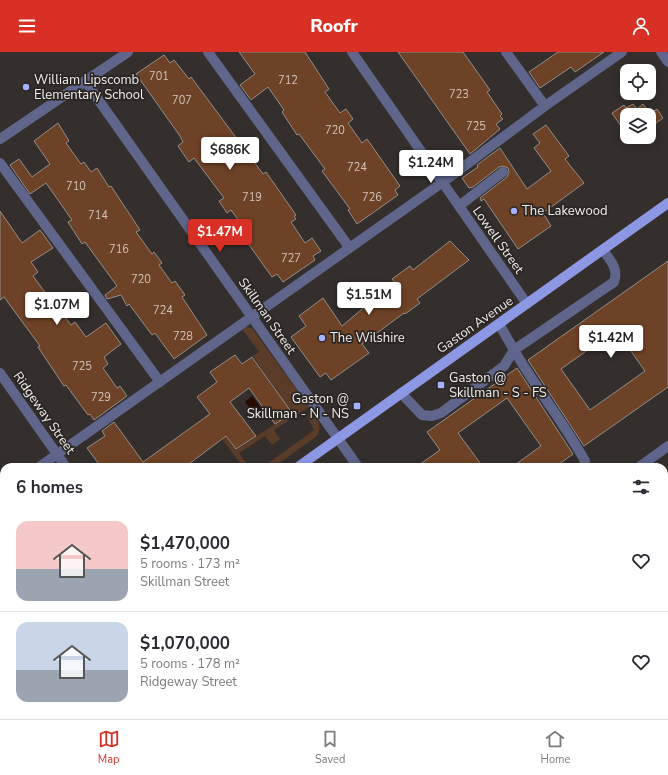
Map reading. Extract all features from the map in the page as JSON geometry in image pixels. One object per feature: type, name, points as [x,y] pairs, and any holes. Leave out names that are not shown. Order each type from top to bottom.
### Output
[{"type":"main road","name":"Gaston Avenue","points":[[304,463],[668,204]]},
{"type":"street","points":[[0,139],[128,52]]},
{"type":"street","points":[[208,52],[349,247]]},
{"type":"street","name":"Lowell Street","points":[[352,52],[527,304]]},
{"type":"street","points":[[506,52],[545,106]]},
{"type":"street","points":[[45,463],[443,182],[545,106],[622,52]]},
{"type":"street","points":[[661,52],[668,62]]},
{"type":"street","name":"Skillman Street","points":[[85,81],[355,463]]},
{"type":"street","points":[[0,163],[160,382]]},
{"type":"street","points":[[459,206],[504,172]]},
{"type":"street","points":[[402,393],[422,415],[432,416],[441,413],[504,366],[514,350],[614,282],[616,275],[615,268],[603,250]]},
{"type":"street","points":[[499,324],[529,376],[576,446],[585,461],[584,463]]},
{"type":"street","name":"Ridgeway Street","points":[[0,373],[63,463]]},
{"type":"street","points":[[645,463],[668,446]]},
{"type":"shaded area","points":[[241,328],[252,328],[309,407],[274,430],[280,439],[272,445],[265,436],[239,453],[246,463],[240,463],[205,416],[209,414],[236,450],[292,413],[253,356],[259,352]]},
{"type":"shaded area","points":[[252,396],[264,412],[257,418],[245,402]]},
{"type":"shaded area","points":[[311,412],[319,423],[319,433],[317,436],[280,463],[268,463],[314,430],[307,416]]},
{"type":"building","points":[[239,52],[305,52],[329,89],[325,92],[340,113],[346,109],[353,119],[348,123],[362,143],[367,139],[400,186],[395,190],[398,195],[357,224],[348,210],[350,209],[322,171],[325,169],[299,134],[297,135],[282,112],[284,110],[268,87],[251,100],[240,85],[255,74]]},
{"type":"building","points":[[398,52],[463,52],[490,90],[487,92],[502,114],[500,116],[503,119],[496,124],[500,129],[470,154]]},
{"type":"building","points":[[558,52],[604,52],[575,72],[571,67],[540,88],[529,72]]},
{"type":"building","points":[[164,55],[170,63],[174,60],[189,79],[191,77],[263,174],[266,172],[296,215],[294,216],[296,219],[291,222],[305,243],[312,238],[321,251],[313,256],[315,260],[283,282],[277,274],[272,277],[242,235],[247,232],[231,210],[227,213],[219,201],[224,198],[194,158],[189,162],[178,146],[183,142],[180,136],[136,74]]},
{"type":"building","points":[[633,104],[636,108],[626,108]]},
{"type":"building","points":[[643,104],[646,108],[638,108]]},
{"type":"building","points":[[624,105],[626,108],[620,108],[620,125],[612,113]]},
{"type":"building","points":[[657,109],[663,118],[656,123],[656,110]]},
{"type":"building","points":[[58,123],[69,141],[66,143],[81,164],[84,162],[91,172],[97,168],[109,187],[111,186],[140,230],[136,232],[152,254],[154,252],[162,263],[159,265],[172,283],[175,281],[185,295],[182,297],[207,335],[174,359],[155,333],[152,335],[129,304],[127,306],[121,295],[107,299],[105,295],[117,286],[85,242],[82,244],[68,222],[72,220],[46,183],[30,194],[10,165],[19,159],[32,177],[50,164],[34,141]]},
{"type":"building","points":[[546,125],[569,156],[565,159],[584,183],[543,213],[551,226],[518,249],[484,199],[481,201],[480,198],[507,177],[509,172],[508,168],[503,166],[499,167],[473,187],[469,188],[462,178],[478,167],[477,165],[500,148],[527,189],[551,171],[534,148],[540,143],[533,134]]},
{"type":"building","points":[[0,211],[22,243],[40,230],[53,248],[31,262],[38,272],[33,276],[47,295],[51,292],[59,303],[56,305],[71,325],[75,322],[86,337],[106,323],[121,344],[104,357],[108,364],[103,368],[117,388],[120,386],[127,396],[94,420],[90,414],[88,415],[66,385],[64,386],[38,347],[40,346],[4,297],[0,300]]},
{"type":"building","points":[[450,241],[469,260],[417,299],[420,303],[362,344],[369,353],[331,380],[326,373],[320,377],[291,337],[306,326],[299,316],[323,298],[342,326],[374,299],[377,303],[399,288],[392,279],[410,266],[413,270]]},
{"type":"building","points":[[668,261],[668,387],[584,446],[528,360]],"holes":[[[616,330],[645,371],[590,410],[561,369]]]},
{"type":"building","points":[[235,355],[242,364],[252,357],[292,413],[275,424],[249,388],[230,402],[256,436],[236,449],[226,436],[190,463],[98,463],[87,448],[105,436],[102,431],[114,422],[143,462],[210,414],[197,397],[217,382],[210,372]]},
{"type":"building","points":[[517,368],[573,454],[561,463],[518,463],[541,446],[507,398],[458,433],[480,463],[422,463],[440,450],[427,432]]},
{"type":"place","name":"William Lipscomb Elementary School","points":[[26,87]]},
{"type":"place","name":"The Lakewood","points":[[514,211]]},
{"type":"place","name":"The Wilshire","points":[[322,338]]},
{"type":"place","name":"Gaston @ Skillman - S - FS","points":[[441,385]]},
{"type":"place","name":"Gaston @ Skillman - N - NS","points":[[357,406]]}]
